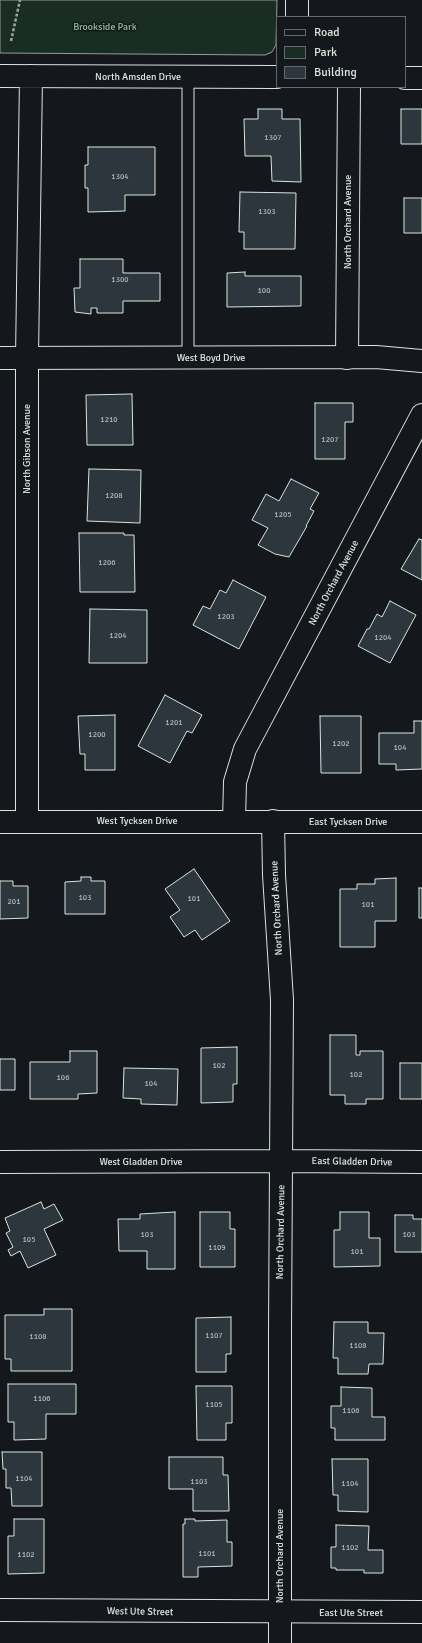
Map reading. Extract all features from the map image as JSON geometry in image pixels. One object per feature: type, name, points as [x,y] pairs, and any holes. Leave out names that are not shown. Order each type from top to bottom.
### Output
[{"type":"street","points":[[297,0],[297,16]]},
{"type":"street","name":"North Amsden Drive","points":[[0,76],[276,77]]},
{"type":"street","name":"North Gibson Avenue","points":[[27,822],[27,358],[31,76]]},
{"type":"street","points":[[406,78],[422,78]]},
{"type":"street","name":"North Orchard Avenue","points":[[347,358],[349,88]]},
{"type":"street","name":"West Boyd Drive","points":[[0,358],[376,357],[422,361]]},
{"type":"street","name":"North Orchard Avenue","points":[[234,821],[235,782],[245,749],[422,415]]},
{"type":"street","name":"North Orchard Avenue","points":[[273,821],[274,875],[282,1000],[280,1643]]},
{"type":"street","name":"West Tycksen Drive","points":[[0,822],[273,821]]},
{"type":"street","name":"East Tycksen Drive","points":[[273,821],[422,822]]},
{"type":"street","name":"West Gladden Drive","points":[[0,1162],[281,1161]]},
{"type":"street","name":"East Gladden Drive","points":[[281,1161],[422,1162]]},
{"type":"street","name":"West Ute Street","points":[[0,1610],[280,1613]]},
{"type":"street","name":"East Ute Street","points":[[280,1613],[422,1612]]},
{"type":"lane","points":[[188,77],[188,358]]},
{"type":"path","points":[[11,41],[20,0]]},
{"type":"green space","name":"Brookside Park","points":[[0,0],[277,0],[276,45],[272,52],[265,55],[0,53]]},
{"type":"building","points":[[258,109],[282,109],[282,119],[300,119],[301,182],[272,181],[271,156],[245,156],[244,119],[258,119]]},
{"type":"building","points":[[401,109],[422,109],[422,144],[401,144]]},
{"type":"building","points":[[88,147],[155,147],[155,195],[125,195],[125,211],[88,212],[88,188],[85,188],[85,165],[88,165]]},
{"type":"building","points":[[240,192],[296,193],[295,249],[244,249],[244,232],[239,232]]},
{"type":"building","points":[[404,198],[422,198],[422,233],[404,233]]},
{"type":"building","points":[[80,259],[123,259],[123,273],[160,273],[160,301],[123,301],[123,313],[97,313],[97,308],[91,308],[91,314],[75,312],[74,288],[80,288]]},
{"type":"building","points":[[245,272],[245,276],[301,276],[301,306],[227,307],[227,273]]},
{"type":"building","points":[[132,394],[133,445],[87,445],[86,395]]},
{"type":"building","points":[[315,403],[353,403],[353,422],[345,422],[345,459],[315,459]]},
{"type":"building","points":[[89,469],[141,470],[140,523],[87,521]]},
{"type":"building","points":[[291,479],[319,493],[310,509],[314,511],[307,526],[289,557],[275,554],[258,545],[268,528],[252,520],[266,494],[279,501]]},
{"type":"building","points":[[79,533],[124,533],[124,535],[134,535],[135,592],[80,592]]},
{"type":"building","points":[[419,539],[422,540],[422,580],[401,569]]},
{"type":"building","points":[[233,580],[266,597],[239,649],[193,625],[203,606],[210,609],[220,590],[226,593]]},
{"type":"building","points":[[390,601],[416,615],[390,663],[358,646],[377,614],[382,617]]},
{"type":"building","points":[[90,609],[147,610],[147,663],[89,663]]},
{"type":"building","points":[[165,695],[202,715],[192,733],[187,731],[170,763],[138,746]]},
{"type":"building","points":[[115,715],[115,770],[85,770],[85,754],[80,754],[78,716]]},
{"type":"building","points":[[320,716],[361,716],[361,773],[321,773]]},
{"type":"building","points":[[414,721],[422,721],[422,769],[396,770],[396,764],[379,764],[379,733],[414,733]]},
{"type":"building","points":[[194,869],[230,921],[202,940],[195,930],[184,937],[170,917],[180,910],[165,889]]},
{"type":"building","points":[[81,877],[91,877],[91,881],[105,881],[105,914],[65,914],[65,882],[81,881]]},
{"type":"building","points":[[396,878],[396,921],[375,921],[375,947],[340,947],[340,889],[357,889],[357,884],[375,884],[375,879]]},
{"type":"building","points":[[0,881],[13,881],[13,886],[28,886],[28,918],[0,919]]},
{"type":"building","points":[[419,888],[422,888],[422,918],[419,918]]},
{"type":"building","points":[[330,1035],[356,1035],[356,1055],[360,1055],[360,1051],[383,1051],[383,1099],[366,1099],[366,1104],[345,1104],[345,1095],[330,1095]]},
{"type":"building","points":[[237,1047],[237,1084],[233,1084],[233,1102],[201,1103],[201,1048]]},
{"type":"building","points":[[70,1051],[97,1051],[97,1093],[78,1094],[78,1099],[30,1099],[30,1062],[70,1062]]},
{"type":"building","points":[[0,1059],[15,1059],[15,1090],[0,1090]]},
{"type":"building","points":[[400,1063],[422,1063],[422,1099],[400,1099]]},
{"type":"building","points":[[124,1068],[178,1069],[177,1105],[141,1104],[141,1099],[123,1098]]},
{"type":"building","points":[[41,1202],[44,1209],[54,1204],[63,1220],[44,1229],[56,1255],[28,1268],[20,1251],[11,1256],[8,1250],[13,1247],[6,1233],[10,1231],[5,1218]]},
{"type":"building","points":[[175,1212],[175,1269],[147,1269],[147,1251],[119,1251],[118,1219],[140,1219],[140,1214]]},
{"type":"building","points":[[200,1212],[230,1212],[230,1229],[235,1229],[235,1267],[200,1267]]},
{"type":"building","points":[[340,1212],[369,1212],[369,1238],[380,1238],[380,1266],[334,1267],[334,1230],[340,1230]]},
{"type":"building","points":[[395,1215],[413,1215],[413,1219],[422,1219],[422,1252],[395,1252]]},
{"type":"building","points":[[44,1309],[72,1309],[72,1371],[11,1371],[11,1359],[5,1359],[5,1315],[44,1315]]},
{"type":"building","points":[[231,1317],[231,1354],[226,1354],[226,1372],[196,1372],[196,1318]]},
{"type":"building","points":[[334,1322],[368,1322],[368,1333],[384,1333],[383,1364],[369,1364],[368,1374],[338,1374],[338,1358],[333,1358]]},
{"type":"building","points":[[8,1384],[76,1384],[76,1414],[46,1414],[46,1439],[14,1440],[14,1422],[8,1422]]},
{"type":"building","points":[[196,1386],[232,1386],[232,1423],[226,1423],[226,1440],[197,1440]]},
{"type":"building","points":[[341,1387],[372,1388],[372,1417],[385,1417],[385,1440],[335,1440],[335,1428],[331,1428],[331,1406],[341,1406]]},
{"type":"building","points":[[2,1452],[42,1452],[42,1506],[12,1506],[11,1488],[6,1488],[6,1469],[3,1469]]},
{"type":"building","points":[[169,1457],[223,1457],[223,1475],[228,1475],[229,1511],[193,1511],[193,1489],[169,1489]]},
{"type":"building","points":[[332,1459],[368,1459],[368,1512],[338,1511],[338,1495],[333,1495]]},
{"type":"building","points":[[14,1519],[44,1519],[44,1573],[8,1574],[8,1536],[14,1536]]},
{"type":"building","points":[[185,1519],[195,1519],[195,1521],[227,1520],[227,1542],[232,1542],[232,1566],[198,1567],[198,1577],[183,1577],[183,1524],[185,1524]]},
{"type":"building","points":[[336,1525],[369,1526],[368,1550],[383,1550],[383,1573],[364,1573],[364,1570],[336,1570],[336,1568],[331,1568],[331,1547],[336,1547]]}]
